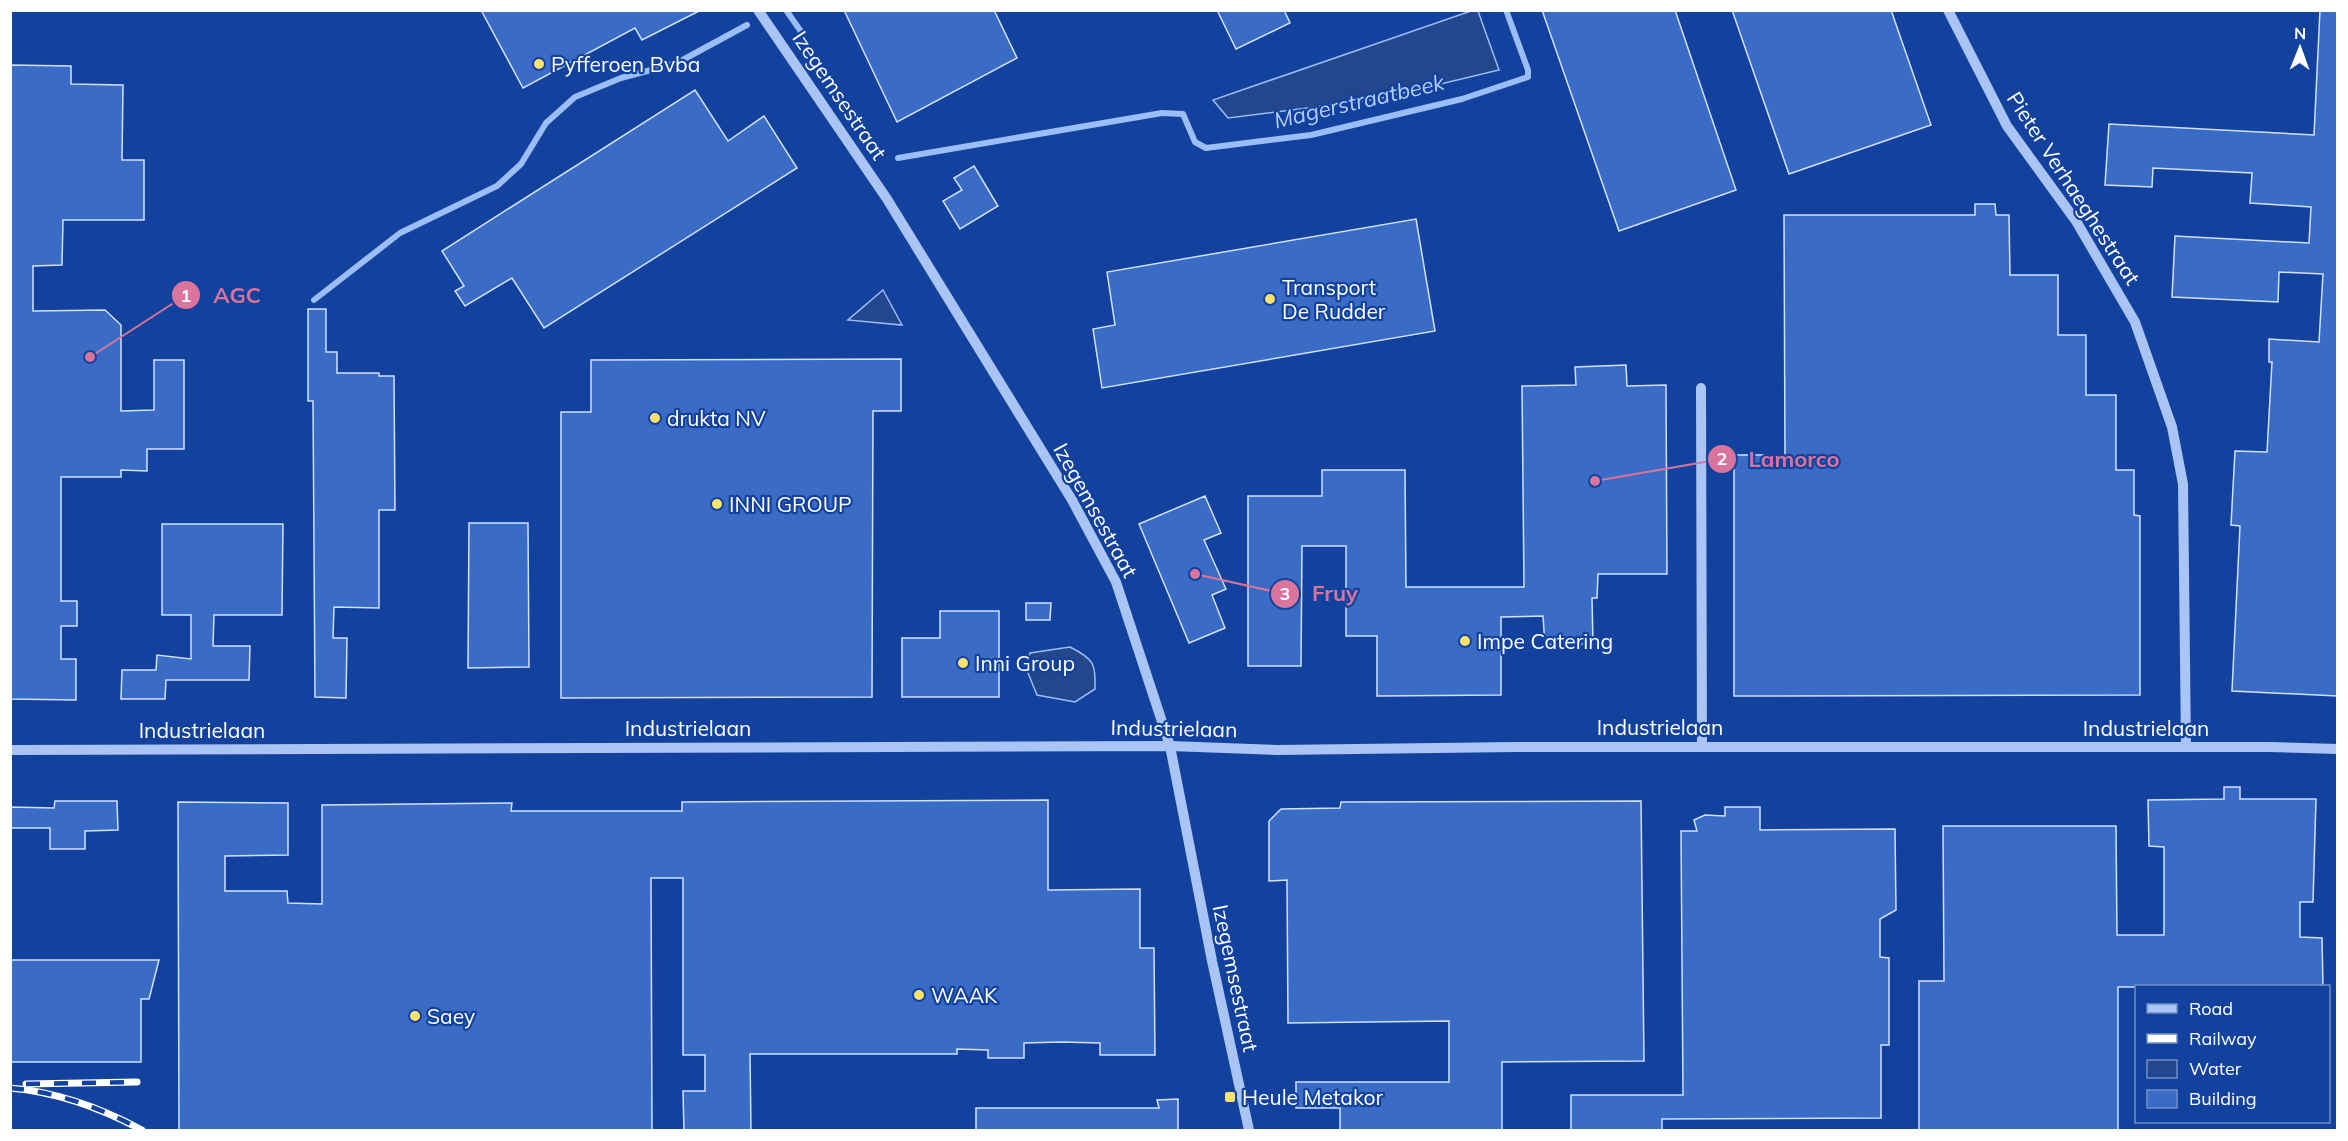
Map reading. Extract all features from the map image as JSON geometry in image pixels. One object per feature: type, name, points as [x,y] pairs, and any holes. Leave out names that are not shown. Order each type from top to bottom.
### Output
[{"type":"street","name":"Izegemsestraat","points":[[758,10],[887,199],[1072,500],[1116,582],[1170,746],[1212,961],[1249,1131]]},
{"type":"street","name":"Pieter Verhaeghestraat","points":[[1948,10],[2007,126],[2076,221],[2135,322],[2172,427],[2183,484],[2186,747]]},
{"type":"street","points":[[1701,388],[1702,747]]},
{"type":"street","name":"Industrielaan","points":[[10,750],[1170,746],[1277,750],[1702,747],[2337,749]]},
{"type":"water","points":[[1471,11],[1478,11],[1499,70],[1378,99],[1228,118],[1213,100]]},
{"type":"water","points":[[883,290],[902,325],[848,320]]},
{"type":"water","points":[[1070,647],[1092,663],[1095,689],[1075,702],[1037,695],[1026,668],[1030,653]]},
{"type":"building","name":"Pyfferoen Bvba","points":[[481,10],[701,10],[642,40],[635,28],[523,88]]},
{"type":"building","points":[[844,10],[994,10],[1017,58],[897,122]]},
{"type":"building","points":[[1217,10],[1284,10],[1290,23],[1236,49]]},
{"type":"building","points":[[1542,10],[1675,10],[1736,190],[1619,231]]},
{"type":"building","points":[[1732,10],[1891,10],[1931,125],[1789,174]]},
{"type":"building","points":[[2320,10],[2337,10],[2337,696],[2232,691],[2240,526],[2231,525],[2235,451],[2267,452],[2272,362],[2269,362],[2269,339],[2319,342],[2323,274],[2279,272],[2278,302],[2172,297],[2175,236],[2309,243],[2311,207],[2250,203],[2252,173],[2153,168],[2152,187],[2105,185],[2109,124],[2314,135]]},
{"type":"building","points":[[10,65],[71,66],[71,84],[123,85],[122,160],[144,160],[144,220],[63,220],[62,265],[33,266],[33,311],[105,310],[121,325],[121,411],[154,410],[154,360],[184,360],[184,449],[147,449],[147,471],[121,470],[121,477],[61,477],[61,601],[77,601],[77,626],[61,626],[61,659],[76,659],[76,700],[10,699]]},
{"type":"building","points":[[695,90],[728,141],[764,116],[797,168],[544,328],[512,278],[465,306],[455,291],[464,286],[442,251]]},
{"type":"building","points":[[974,166],[998,206],[960,229],[943,201],[962,190],[954,178]]},
{"type":"building","points":[[1975,204],[1995,204],[1996,215],[2009,215],[2010,275],[2058,275],[2058,335],[2086,335],[2086,395],[2116,395],[2116,470],[2134,470],[2134,515],[2140,516],[2140,695],[1734,696],[1734,455],[1785,455],[1784,215],[1975,215]]},
{"type":"building","name":"Transport De Rudder","points":[[1416,219],[1435,331],[1102,388],[1093,329],[1115,325],[1107,272]]},
{"type":"building","points":[[308,309],[326,309],[326,352],[337,352],[337,373],[379,373],[379,376],[394,376],[395,510],[379,510],[379,608],[334,607],[333,638],[347,638],[346,698],[315,697],[313,401],[308,401]]},
{"type":"building","name":"INNI GROUP","points":[[901,359],[901,411],[873,411],[872,697],[561,698],[561,412],[591,412],[591,360]]},
{"type":"building","points":[[1626,365],[1627,386],[1666,385],[1667,574],[1598,574],[1597,598],[1592,598],[1593,644],[1545,645],[1543,616],[1501,617],[1501,695],[1377,696],[1377,636],[1346,636],[1346,546],[1302,546],[1301,666],[1248,666],[1248,496],[1322,496],[1322,470],[1405,470],[1406,587],[1524,587],[1522,386],[1576,385],[1575,367]]},
{"type":"building","points":[[1205,496],[1221,533],[1204,540],[1226,589],[1212,595],[1225,628],[1189,643],[1139,524]]},
{"type":"building","points":[[469,523],[528,523],[529,667],[468,668]]},
{"type":"building","points":[[162,524],[283,524],[282,615],[214,615],[213,646],[250,646],[249,680],[166,680],[165,699],[121,699],[122,670],[156,670],[157,655],[191,659],[191,615],[162,615]]},
{"type":"building","points":[[1026,603],[1051,603],[1050,620],[1026,620]]},
{"type":"building","points":[[940,611],[999,611],[999,697],[902,697],[902,638],[940,638]]},
{"type":"building","points":[[2224,787],[2240,787],[2240,799],[2316,799],[2313,902],[2300,902],[2300,937],[2322,938],[2323,985],[2135,985],[2135,987],[2118,987],[2118,1131],[1919,1131],[1919,981],[1944,981],[1943,826],[2116,826],[2117,935],[2164,935],[2164,847],[2149,846],[2148,800],[2224,799]]},
{"type":"building","points":[[1048,800],[1048,890],[1140,889],[1140,948],[1154,948],[1155,1055],[1100,1055],[1100,1043],[1061,1042],[1024,1043],[1024,1058],[988,1058],[988,1050],[957,1049],[957,1054],[750,1054],[751,1131],[684,1131],[683,1091],[705,1091],[705,1055],[683,1055],[683,878],[651,878],[652,1131],[179,1130],[178,802],[288,803],[288,855],[225,856],[225,891],[287,891],[288,903],[322,904],[322,805],[512,803],[511,811],[682,811],[682,802]]},
{"type":"building","points":[[55,801],[117,801],[118,830],[85,831],[85,849],[50,849],[50,828],[10,828],[10,807],[54,808]]},
{"type":"building","points":[[1641,801],[1644,1061],[1502,1062],[1502,1131],[1340,1131],[1340,1108],[1296,1108],[1296,1082],[1449,1082],[1449,1021],[1288,1023],[1287,880],[1269,881],[1269,821],[1281,809],[1340,808],[1341,802]]},
{"type":"building","points":[[1725,807],[1760,807],[1760,830],[1895,829],[1896,910],[1880,919],[1880,957],[1889,958],[1889,1045],[1881,1045],[1881,1118],[1662,1119],[1662,1131],[1571,1131],[1571,1095],[1683,1095],[1681,831],[1697,831],[1694,820],[1705,815],[1725,816]]},
{"type":"building","points":[[10,960],[159,960],[149,999],[141,999],[141,1062],[10,1062]]},
{"type":"building","points":[[1178,1099],[1178,1131],[976,1131],[976,1108],[1159,1108],[1157,1100]]},
{"type":"waterway","points":[[786,10],[802,33]]},
{"type":"waterway","name":"Magerstraatbeek","points":[[898,158],[1162,113],[1183,114],[1195,142],[1206,148],[1311,135],[1462,99],[1528,77],[1528,70],[1506,10]]},
{"type":"waterway","name":"Magerstraatbeek","points":[[314,300],[400,233],[497,186],[521,164],[546,123],[575,97],[621,78],[677,63],[747,25]]},
{"type":"railway","points":[[26,1084],[137,1082]]},
{"type":"railway","points":[[10,1088],[45,1093],[79,1102],[142,1130]]},
{"type":"place","name":"Pyfferoen Bvba","points":[[539,64]]},
{"type":"place","name":"Transport De Rudder","points":[[1270,299]]},
{"type":"place","name":"AGC","points":[[90,357]]},
{"type":"place","name":"drukta NV","points":[[655,418]]},
{"type":"place","name":"Lamorco","points":[[1595,481]]},
{"type":"place","name":"INNI GROUP","points":[[717,504]]},
{"type":"place","name":"Fruy","points":[[1195,574]]},
{"type":"place","name":"Impe Catering","points":[[1465,641]]},
{"type":"place","name":"Inni Group","points":[[963,663]]},
{"type":"place","name":"WAAK","points":[[919,995]]},
{"type":"place","name":"Saey","points":[[415,1016]]},
{"type":"place","name":"Heule Metakor","points":[[1230,1097]]}]
